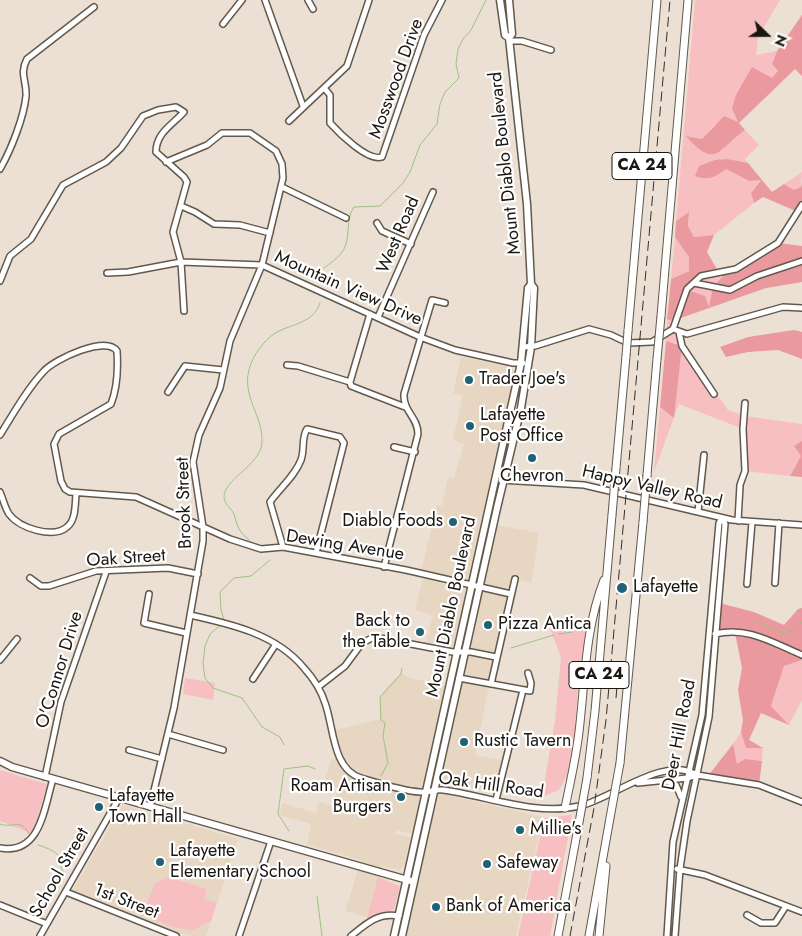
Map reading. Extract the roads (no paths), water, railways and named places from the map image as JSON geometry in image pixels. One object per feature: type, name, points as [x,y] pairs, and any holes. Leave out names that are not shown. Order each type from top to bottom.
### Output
[{"type":"highway","name":"CA 24","points":[[558,936],[587,778],[596,711],[657,0]]},
{"type":"highway","name":"CA 24","points":[[589,936],[620,763],[636,607],[688,0]]},
{"type":"highway","points":[[565,808],[577,746],[588,650],[599,592],[607,571]]},
{"type":"highway","points":[[598,936],[610,818]]},
{"type":"main road","name":"Mount Diablo Boulevard","points":[[394,936],[476,587],[519,420],[527,347],[528,288],[531,284],[527,204],[509,40],[505,35],[500,0]]},
{"type":"main road","name":"Mount Diablo Boulevard","points":[[508,0],[512,34],[509,40]]},
{"type":"main road","name":"Mount Diablo Boulevard","points":[[402,936],[459,678],[462,652],[474,612],[477,565],[525,363]]},
{"type":"main road","points":[[1,762],[46,777],[415,882]]},
{"type":"street","points":[[222,24],[242,0]]},
{"type":"street","points":[[265,0],[303,106]]},
{"type":"street","points":[[308,0],[313,9]]},
{"type":"street","points":[[289,121],[303,106],[342,73],[351,58],[369,0]]},
{"type":"street","name":"Mosswood Drive","points":[[325,89],[330,95],[330,123],[364,152],[374,157],[382,156],[421,42],[442,0]]},
{"type":"street","points":[[0,169],[10,149],[24,107],[26,94],[22,68],[28,59],[94,7]]},
{"type":"street","points":[[509,40],[522,41],[551,50]]},
{"type":"street","points":[[0,281],[10,256],[31,238],[63,185],[106,162],[121,148],[143,116],[158,110],[181,108],[184,112],[162,132],[156,143],[156,152],[184,177],[187,182],[173,232],[181,262],[184,311]]},
{"type":"street","name":"Brook Street","points":[[150,807],[168,734],[204,541],[193,462],[199,435],[216,398],[230,341],[262,265],[282,188],[283,169],[276,151],[250,133],[222,133],[207,145],[166,162]]},
{"type":"street","points":[[282,188],[346,218]]},
{"type":"street","name":"West Road","points":[[378,317],[433,192]]},
{"type":"street","points":[[527,347],[589,329],[600,331],[628,343],[647,343],[659,338],[674,329],[687,289],[701,276],[736,269],[778,243],[802,205]]},
{"type":"street","points":[[181,206],[214,224],[240,225],[270,233]]},
{"type":"street","points":[[377,223],[382,231],[411,244]]},
{"type":"street","points":[[694,283],[730,290],[757,276],[802,261]]},
{"type":"street","name":"Mountain View Drive","points":[[107,273],[128,272],[181,262],[262,265],[420,337],[460,352],[525,363]]},
{"type":"street","points":[[384,567],[415,452],[418,425],[405,407],[404,394],[432,300],[445,302]]},
{"type":"street","points":[[674,329],[687,334],[784,307],[802,308]]},
{"type":"street","points":[[350,382],[370,314]]},
{"type":"street","points":[[679,332],[682,346],[714,394]]},
{"type":"street","points":[[0,435],[45,369],[73,354],[102,344],[114,346],[117,350],[118,360],[114,397],[111,404],[58,434],[54,444],[61,481],[65,489],[76,494],[72,520],[67,528],[52,532],[24,526],[10,515],[0,492]]},
{"type":"street","points":[[287,365],[298,366],[350,382],[354,389],[405,407]]},
{"type":"street","points":[[168,392],[185,366],[223,370]]},
{"type":"street","points":[[738,521],[740,485],[745,471],[743,429],[745,403]]},
{"type":"street","points":[[283,547],[270,502],[295,472],[301,460],[304,436],[307,429],[340,437],[344,443],[316,553]]},
{"type":"street","points":[[394,447],[415,452]]},
{"type":"street","points":[[698,512],[704,455]]},
{"type":"street","name":"Happy Valley Road","points":[[496,480],[584,485],[738,521],[802,525]]},
{"type":"street","name":"Dewing Avenue","points":[[76,494],[136,497],[214,532],[261,549],[283,547],[384,567],[415,571],[511,594]]},
{"type":"street","name":"Deer Hill Road","points":[[675,936],[680,869],[708,717],[725,524],[722,518]]},
{"type":"street","name":"Deer Hill Road","points":[[667,936],[673,842],[702,715],[719,523],[722,518]]},
{"type":"street","points":[[747,584],[752,522]]},
{"type":"street","points":[[774,583],[779,524]]},
{"type":"street","points":[[204,541],[214,532]]},
{"type":"street","name":"Oak Street","points":[[30,578],[41,586],[49,586],[67,582],[90,572],[168,568],[198,574]]},
{"type":"street","name":"O'Connor Drive","points":[[46,777],[61,702],[106,572]]},
{"type":"street","points":[[491,684],[515,579]]},
{"type":"street","points":[[149,594],[144,623],[186,633]]},
{"type":"street","name":"Oak Hill Road","points":[[190,615],[230,624],[276,644],[303,666],[318,688],[326,706],[338,753],[349,771],[361,778],[421,792],[440,789],[537,808],[565,808],[588,804],[661,772],[689,770]]},
{"type":"street","points":[[710,636],[716,633],[750,633],[763,636],[802,655]]},
{"type":"street","points":[[318,688],[345,666],[362,643],[374,637],[496,657]]},
{"type":"street","points":[[0,660],[17,640]]},
{"type":"street","points":[[254,679],[276,644]]},
{"type":"street","points":[[459,678],[530,691],[532,683],[528,673]]},
{"type":"street","points":[[496,800],[523,690]]},
{"type":"street","points":[[168,734],[223,750]]},
{"type":"street","points":[[129,750],[162,760]]},
{"type":"street","points":[[689,770],[697,774],[759,785],[802,802]]},
{"type":"street","name":"Oak Hill Road","points":[[635,783],[687,778],[697,774]]},
{"type":"street","points":[[0,848],[23,847],[34,838],[53,779]]},
{"type":"street","points":[[656,780],[672,782],[680,790],[682,798]]},
{"type":"street","name":"School Street","points":[[41,936],[119,798]]},
{"type":"street","points":[[239,936],[271,842]]},
{"type":"street","points":[[672,868],[705,875],[802,912]]},
{"type":"street","name":"1st Street","points":[[66,892],[176,936]]},
{"type":"street","points":[[0,905],[47,924]]},
{"type":"street","points":[[747,915],[761,923],[775,923],[786,906]]},
{"type":"street","points":[[351,936],[385,914],[399,916]]},
{"type":"waterway","points":[[312,279],[341,254],[344,249],[351,212],[354,207],[380,206],[403,183],[410,172],[420,145],[437,124],[440,104],[445,92],[459,78],[456,64],[458,49],[463,39],[471,30],[486,0]]},
{"type":"waterway","points":[[249,540],[240,530],[234,514],[224,498],[225,491],[229,485],[255,459],[262,443],[259,422],[249,392],[249,370],[254,357],[267,340],[277,332],[308,319],[317,310],[320,303]]},
{"type":"waterway","points":[[224,620],[221,610],[220,592],[234,578],[251,576],[270,560]]},
{"type":"waterway","points":[[756,621],[781,632],[791,631],[802,622]]},
{"type":"waterway","points":[[222,624],[210,634],[205,646],[203,663],[205,678],[213,688],[242,698],[262,727],[280,737],[284,745]]},
{"type":"waterway","points":[[559,634],[572,632]]},
{"type":"waterway","points":[[511,648],[554,635]]},
{"type":"waterway","points":[[381,776],[388,763],[383,736],[385,723],[381,720],[380,697],[401,674],[402,668]]},
{"type":"waterway","points":[[289,831],[278,814],[284,769],[308,766],[315,769]]},
{"type":"waterway","points":[[0,824],[23,826],[29,834]]},
{"type":"waterway","points":[[38,845],[57,854],[66,876]]},
{"type":"waterway","points":[[317,896],[322,936]]},
{"type":"railway","points":[[570,936],[594,808],[606,720],[670,0]]},
{"type":"railway","points":[[616,698],[619,663]]},
{"type":"place","name":"Trader Joe's","points":[[469,380]]},
{"type":"place","name":"Lafayette Post Office","points":[[470,426]]},
{"type":"place","name":"Chevron","points":[[532,458]]},
{"type":"place","name":"Diablo Foods","points":[[453,522]]},
{"type":"place","name":"Lafayette","points":[[622,588]]},
{"type":"place","name":"Pizza Antica","points":[[488,625]]},
{"type":"place","name":"Back to the Table","points":[[420,632]]},
{"type":"place","name":"Rustic Tavern","points":[[464,742]]},
{"type":"place","name":"Roam Artisan Burgers","points":[[401,797]]},
{"type":"place","name":"Lafayette Town Hall","points":[[99,807]]},
{"type":"place","name":"Millie's","points":[[520,830]]},
{"type":"place","name":"Lafayette Elementary School","points":[[160,862]]},
{"type":"place","name":"Safeway","points":[[487,864]]},
{"type":"place","name":"Bank of America","points":[[436,907]]}]
